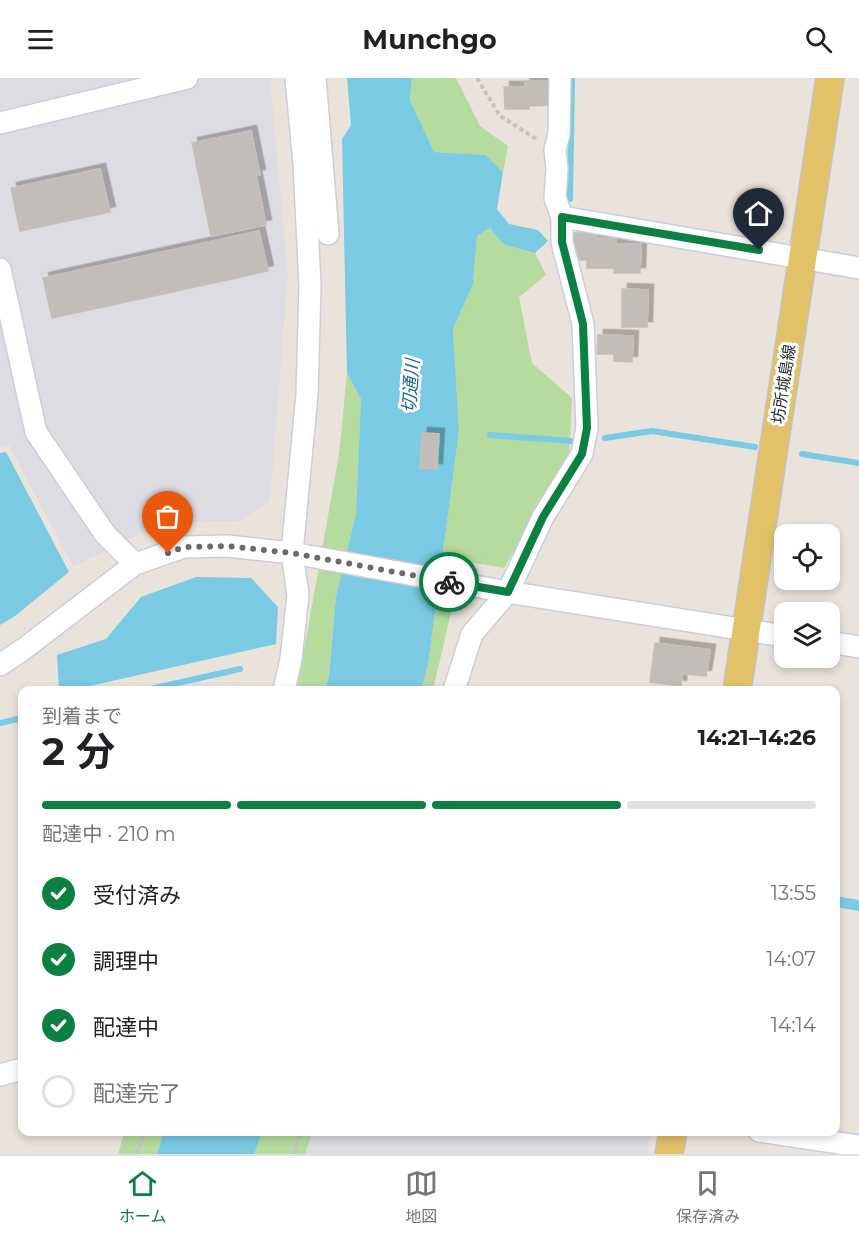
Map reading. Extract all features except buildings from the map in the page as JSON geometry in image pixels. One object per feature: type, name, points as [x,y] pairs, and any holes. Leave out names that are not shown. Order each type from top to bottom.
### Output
[{"type":"main road","name":"坊所城島線","points":[[738,686],[830,78]]},
{"type":"main road","points":[[669,1154],[672,1136]]},
{"type":"street","points":[[0,123],[187,78]]},
{"type":"street","points":[[285,686],[291,660],[298,595],[292,553],[307,394],[310,286],[304,164],[296,78]]},
{"type":"street","points":[[315,78],[327,234]]},
{"type":"street","points":[[455,686],[472,634],[508,592],[543,517],[582,454],[587,428],[583,324],[562,242],[562,217],[555,198],[557,169],[555,150],[559,134],[560,78]]},
{"type":"street","points":[[562,217],[859,268]]},
{"type":"street","points":[[0,269],[8,347],[36,432],[105,534],[135,564]]},
{"type":"street","points":[[0,665],[135,564],[184,547],[227,546],[292,553],[466,585],[774,634]]},
{"type":"street","points":[[840,644],[859,647]]},
{"type":"street","points":[[0,1075],[18,1070]]},
{"type":"street","points":[[792,1136],[859,1146]]},
{"type":"path","points":[[477,78],[500,117],[555,150]]},
{"type":"path","points":[[137,1154],[143,1136]]},
{"type":"path","points":[[294,1154],[299,1136]]},
{"type":"shaded area","points":[[0,78],[270,78],[288,275],[270,501],[239,521],[195,522],[141,533],[73,567],[9,445],[0,447]]},
{"type":"shaded area","points":[[311,1136],[650,1136],[648,1154],[305,1154]]},
{"type":"green space","points":[[412,78],[456,78],[480,126],[508,146],[503,172],[486,155],[434,152],[410,100]]},
{"type":"green space","points":[[490,228],[503,244],[535,253],[546,275],[519,297],[532,363],[572,398],[569,457],[504,568],[463,561],[434,686],[422,686],[428,665],[459,431],[453,329],[473,284],[477,236]]},
{"type":"green space","points":[[347,373],[361,399],[356,514],[336,596],[326,686],[298,686],[339,454]]},
{"type":"green space","points":[[123,1136],[162,1136],[157,1154],[118,1154]]},
{"type":"green space","points":[[261,1136],[311,1136],[305,1154],[254,1154]]},
{"type":"water","name":"切通川","points":[[347,78],[412,78],[410,100],[434,152],[486,155],[503,172],[497,209],[509,224],[538,230],[548,241],[535,253],[503,244],[490,228],[477,236],[473,284],[453,329],[459,431],[428,665],[422,686],[326,686],[336,596],[356,514],[361,399],[347,373],[342,139],[351,125]]},
{"type":"water","points":[[6,452],[69,572],[15,616],[0,625],[0,453]]},
{"type":"water","points":[[196,577],[251,578],[278,607],[276,644],[90,686],[59,686],[57,655],[106,639],[141,597]]},
{"type":"water","points":[[840,897],[859,900],[859,911],[840,908]]},
{"type":"water","points":[[162,1136],[261,1136],[254,1154],[157,1154]]},
{"type":"waterway","points":[[570,199],[572,78]]},
{"type":"waterway","points":[[605,438],[652,431],[755,447]]},
{"type":"waterway","points":[[490,435],[571,441]]},
{"type":"waterway","points":[[802,454],[859,463]]},
{"type":"waterway","points":[[164,686],[240,669]]},
{"type":"waterway","points":[[0,723],[18,719]]},
{"type":"way so far","points":[[168,553],[184,547],[227,546],[292,553],[449,582]]},
{"type":"route","points":[[449,582],[508,592],[543,517],[582,454],[587,428],[583,324],[562,242],[562,217],[759,250]]}]
